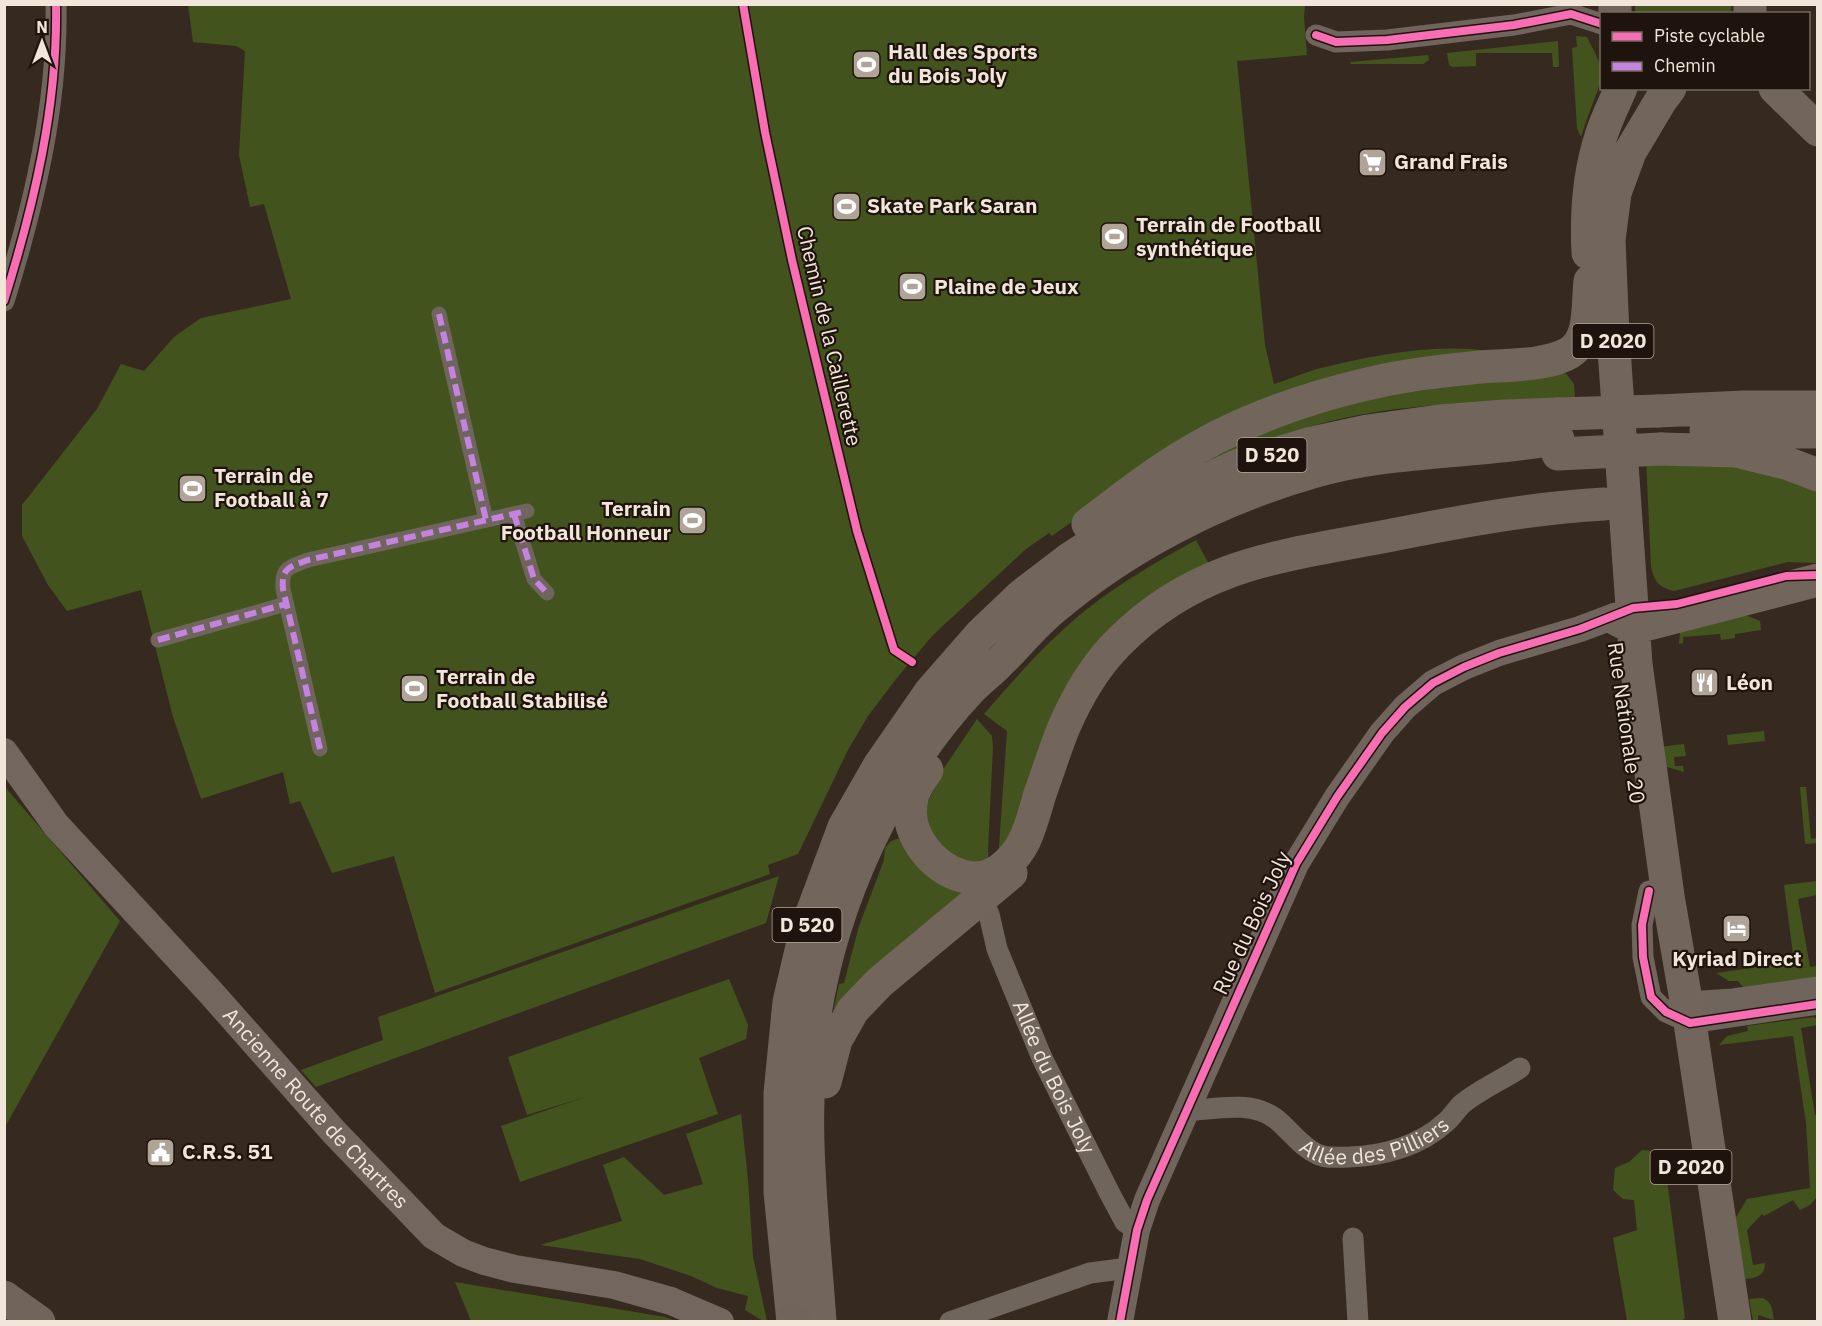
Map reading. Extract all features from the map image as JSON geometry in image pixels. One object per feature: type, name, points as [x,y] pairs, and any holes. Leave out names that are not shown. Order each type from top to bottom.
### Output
[{"type":"highway","points":[[4,1297],[39,1322]]},
{"type":"main road","name":"Rue Nationale 20","points":[[1619,90],[1601,136],[1595,162],[1587,234],[1604,504],[1626,618],[1668,896],[1715,1322]]},
{"type":"main road","name":"Rue Nationale 20","points":[[1669,90],[1656,107],[1624,165],[1615,193],[1609,240],[1626,618],[1649,891],[1681,1012],[1735,1322]]},
{"type":"main road","points":[[1777,90],[1818,130]]},
{"type":"main road","points":[[1022,595],[1046,556],[1171,464],[1248,423],[1279,410],[1366,384],[1436,371],[1548,361],[1568,354],[1582,340],[1586,328],[1590,281]]},
{"type":"main road","name":"D 520","points":[[1660,432],[1744,407],[1818,407]]},
{"type":"main road","name":"D 520","points":[[800,1321],[780,1192],[780,1093],[789,1002],[806,929],[844,827],[879,766],[930,691],[980,635],[1022,595],[1069,559],[1118,527],[1178,493],[1239,465],[1308,444],[1368,431],[1439,421],[1505,416],[1558,436]]},
{"type":"main road","name":"D 520","points":[[800,1321],[808,1143],[807,1107],[815,1015],[829,950],[850,886],[883,814],[908,770],[968,691],[999,664],[1053,608],[1115,561],[1194,518],[1261,490],[1314,472],[1399,455],[1497,447],[1558,436],[1711,431],[1818,432]]},
{"type":"main road","points":[[1660,432],[1789,464],[1818,475]]},
{"type":"main road","points":[[999,664],[915,787],[910,804],[917,836],[924,848],[942,868],[979,879],[992,876],[1013,860],[1027,838],[1064,726],[1096,670],[1117,644],[1165,603],[1203,582],[1238,567],[1316,548],[1504,515],[1604,504]]},
{"type":"main road","points":[[1626,618],[1758,589],[1818,580]]},
{"type":"main road","points":[[808,1143],[824,1110],[823,1092],[836,1040],[853,1010],[880,982],[996,887],[1022,863],[1033,847],[1042,822],[1055,750]]},
{"type":"main road","name":"Ancienne Route de Chartres","points":[[4,752],[56,825],[219,1002],[334,1132],[434,1236],[470,1256],[515,1269],[614,1285],[671,1301],[720,1322]]},
{"type":"street","points":[[4,301],[32,205],[43,150],[50,103],[56,4]]},
{"type":"street","points":[[1316,35],[1336,42],[1377,41],[1514,25],[1579,9],[1600,23]]},
{"type":"street","points":[[439,314],[486,520]]},
{"type":"street","points":[[320,749],[286,604],[282,577],[288,568],[308,560],[520,513],[534,579],[548,593]]},
{"type":"street","points":[[1758,589],[1786,576],[1818,575]]},
{"type":"street","points":[[158,640],[286,604]]},
{"type":"street","name":"Rue du Bois Joly","points":[[1120,1322],[1137,1230],[1148,1200],[1296,864],[1337,797],[1382,733],[1405,707],[1434,683],[1464,667],[1499,653],[1626,618]]},
{"type":"street","name":"Allée du Bois Joly","points":[[989,914],[997,949],[1042,1058],[1108,1192],[1125,1222],[1137,1230]]},
{"type":"street","points":[[1681,1012],[1733,999],[1818,987]]},
{"type":"street","points":[[1681,1012],[1818,1004]]},
{"type":"street","name":"Allée des Pilliers","points":[[1187,1111],[1253,1108],[1278,1120],[1288,1133],[1318,1155],[1362,1156],[1395,1150],[1433,1132],[1462,1105],[1520,1068]]},
{"type":"street","points":[[1353,1238],[1358,1322]]},
{"type":"street","points":[[950,1322],[1090,1273],[1129,1268]]},
{"type":"green space","points":[[1635,4],[1731,5],[1731,12],[1635,12]]},
{"type":"green space","points":[[188,5],[1305,5],[1307,55],[1237,61],[1265,345],[1274,384],[1317,369],[1381,355],[1447,348],[1490,351],[1146,468],[1052,536],[1049,533],[1026,549],[933,635],[868,716],[848,750],[798,854],[768,865],[770,874],[435,993],[394,856],[332,873],[300,801],[290,804],[283,772],[201,799],[173,717],[141,590],[67,611],[48,585],[22,536],[22,505],[97,409],[121,364],[144,371],[174,337],[201,318],[291,299],[264,204],[250,207],[239,155],[245,51],[236,46],[193,42]]},
{"type":"green space","points":[[1576,36],[1587,37],[1600,66],[1600,83],[1580,136],[1577,128],[1572,48],[1577,47]]},
{"type":"green space","points":[[1558,41],[1559,67],[1553,67],[1552,53],[1476,53],[1476,66],[1453,67],[1449,65],[1447,53]]},
{"type":"green space","points":[[1428,55],[1429,60],[1423,64],[1351,64],[1350,62]]},
{"type":"green space","points":[[1565,372],[1574,384],[1575,397],[1422,406],[1361,415],[1288,433],[1163,477],[1327,403]]},
{"type":"green space","points":[[1717,457],[1817,485],[1817,563],[1788,562],[1674,591],[1658,583],[1651,566],[1646,459]]},
{"type":"green space","points":[[1196,540],[1209,564],[1138,608],[1027,813],[998,861],[1007,731],[984,714],[1035,657],[1076,618],[1129,579]]},
{"type":"green space","points":[[1740,613],[1760,621],[1761,630],[1735,634],[1735,638],[1721,640],[1720,634],[1683,637],[1683,643],[1679,644],[1680,632]]},
{"type":"green space","points":[[977,719],[992,736],[993,747],[989,865],[974,867],[943,852],[921,817],[942,771]]},
{"type":"green space","points":[[1764,731],[1765,741],[1728,745],[1727,735]]},
{"type":"green space","points":[[1684,744],[1686,756],[1674,757],[1675,766],[1683,766],[1684,772],[1661,765],[1658,747]]},
{"type":"green space","points":[[5,787],[120,921],[5,1127]]},
{"type":"green space","points":[[1800,787],[1806,787],[1811,839],[1817,838],[1817,843],[1805,844]]},
{"type":"green space","points":[[896,839],[900,839],[968,888],[831,1022],[839,984],[844,983],[859,926],[884,860],[885,848]]},
{"type":"green space","points":[[779,876],[766,923],[316,1087],[301,1070],[383,1040],[378,1017]]},
{"type":"green space","points":[[1817,881],[1817,895],[1798,899],[1810,967],[1817,966],[1817,978],[1743,987],[1738,981],[1729,981],[1716,973],[1794,962],[1784,885]]},
{"type":"green space","points":[[729,979],[748,1025],[746,1039],[699,1058],[718,1114],[520,1182],[501,1126],[585,1097],[527,1115],[508,1057]]},
{"type":"green space","points":[[1814,1017],[1817,1019],[1817,1025],[1801,1028],[1815,1115],[1817,1115],[1817,1197],[1810,1205],[1800,1210],[1793,1200],[1764,1216],[1762,1214],[1747,1230],[1753,1265],[1765,1263],[1765,1267],[1759,1276],[1745,1279],[1735,1219],[1747,1199],[1810,1188],[1806,1123],[1793,1036],[1719,1045],[1727,1036],[1748,1031],[1747,1026]]},
{"type":"green space","points":[[741,1114],[753,1257],[767,1321],[745,1310],[748,1296],[717,1288],[691,1276],[640,1259],[540,1245],[622,1221],[603,1165],[624,1157],[664,1195],[703,1184],[686,1134]]},
{"type":"green space","points":[[1642,1150],[1660,1152],[1664,1157],[1685,1318],[1681,1321],[1627,1321],[1613,1238],[1637,1230],[1634,1200],[1623,1199],[1613,1190],[1615,1168],[1629,1162]]},
{"type":"green space","points":[[455,1282],[665,1317],[676,1321],[471,1321]]},
{"type":"green space","points":[[1763,1298],[1770,1305],[1774,1320],[1758,1315],[1758,1321],[1753,1321],[1749,1299]]},
{"type":"marked path","points":[[439,314],[486,520]]},
{"type":"marked path","points":[[320,749],[283,589],[285,572],[296,564],[308,560],[527,511]]},
{"type":"marked path","points":[[514,514],[534,579],[547,593]]},
{"type":"marked path","points":[[158,640],[286,604]]},
{"type":"cycle path","points":[[4,301],[25,228],[42,154],[53,80],[56,4]]},
{"type":"cycle path","name":"Chemin de la Caillerette","points":[[743,4],[765,132],[792,260],[857,531],[894,650],[912,662]]},
{"type":"cycle path","points":[[1316,35],[1336,42],[1387,40],[1514,25],[1571,14],[1600,23]]},
{"type":"cycle path","points":[[1120,1322],[1137,1230],[1147,1200],[1296,864],[1337,797],[1382,733],[1405,707],[1433,683],[1464,667],[1499,653],[1580,629],[1633,608],[1677,604],[1786,576],[1818,575]]},
{"type":"cycle path","points":[[1649,891],[1642,925],[1643,957],[1651,997],[1666,1012],[1690,1023],[1818,1004]]},
{"type":"place","name":"Hall des Sports du Bois Joly","points":[[867,64]]},
{"type":"place","name":"Grand Frais","points":[[1373,162]]},
{"type":"place","name":"Skate Park Saran","points":[[846,206]]},
{"type":"place","name":"Terrain de Football synthétique","points":[[1115,237]]},
{"type":"place","name":"Plaine de Jeux","points":[[913,287]]},
{"type":"place","name":"Terrain de Football à 7","points":[[193,488]]},
{"type":"place","name":"Terrain Football Honneur","points":[[692,521]]},
{"type":"place","name":"Léon","points":[[1705,683]]},
{"type":"place","name":"Terrain de Football Stabilisé","points":[[415,689]]},
{"type":"place","name":"Kyriad Direct","points":[[1737,928]]},
{"type":"place","name":"C.R.S. 51","points":[[161,1152]]}]
